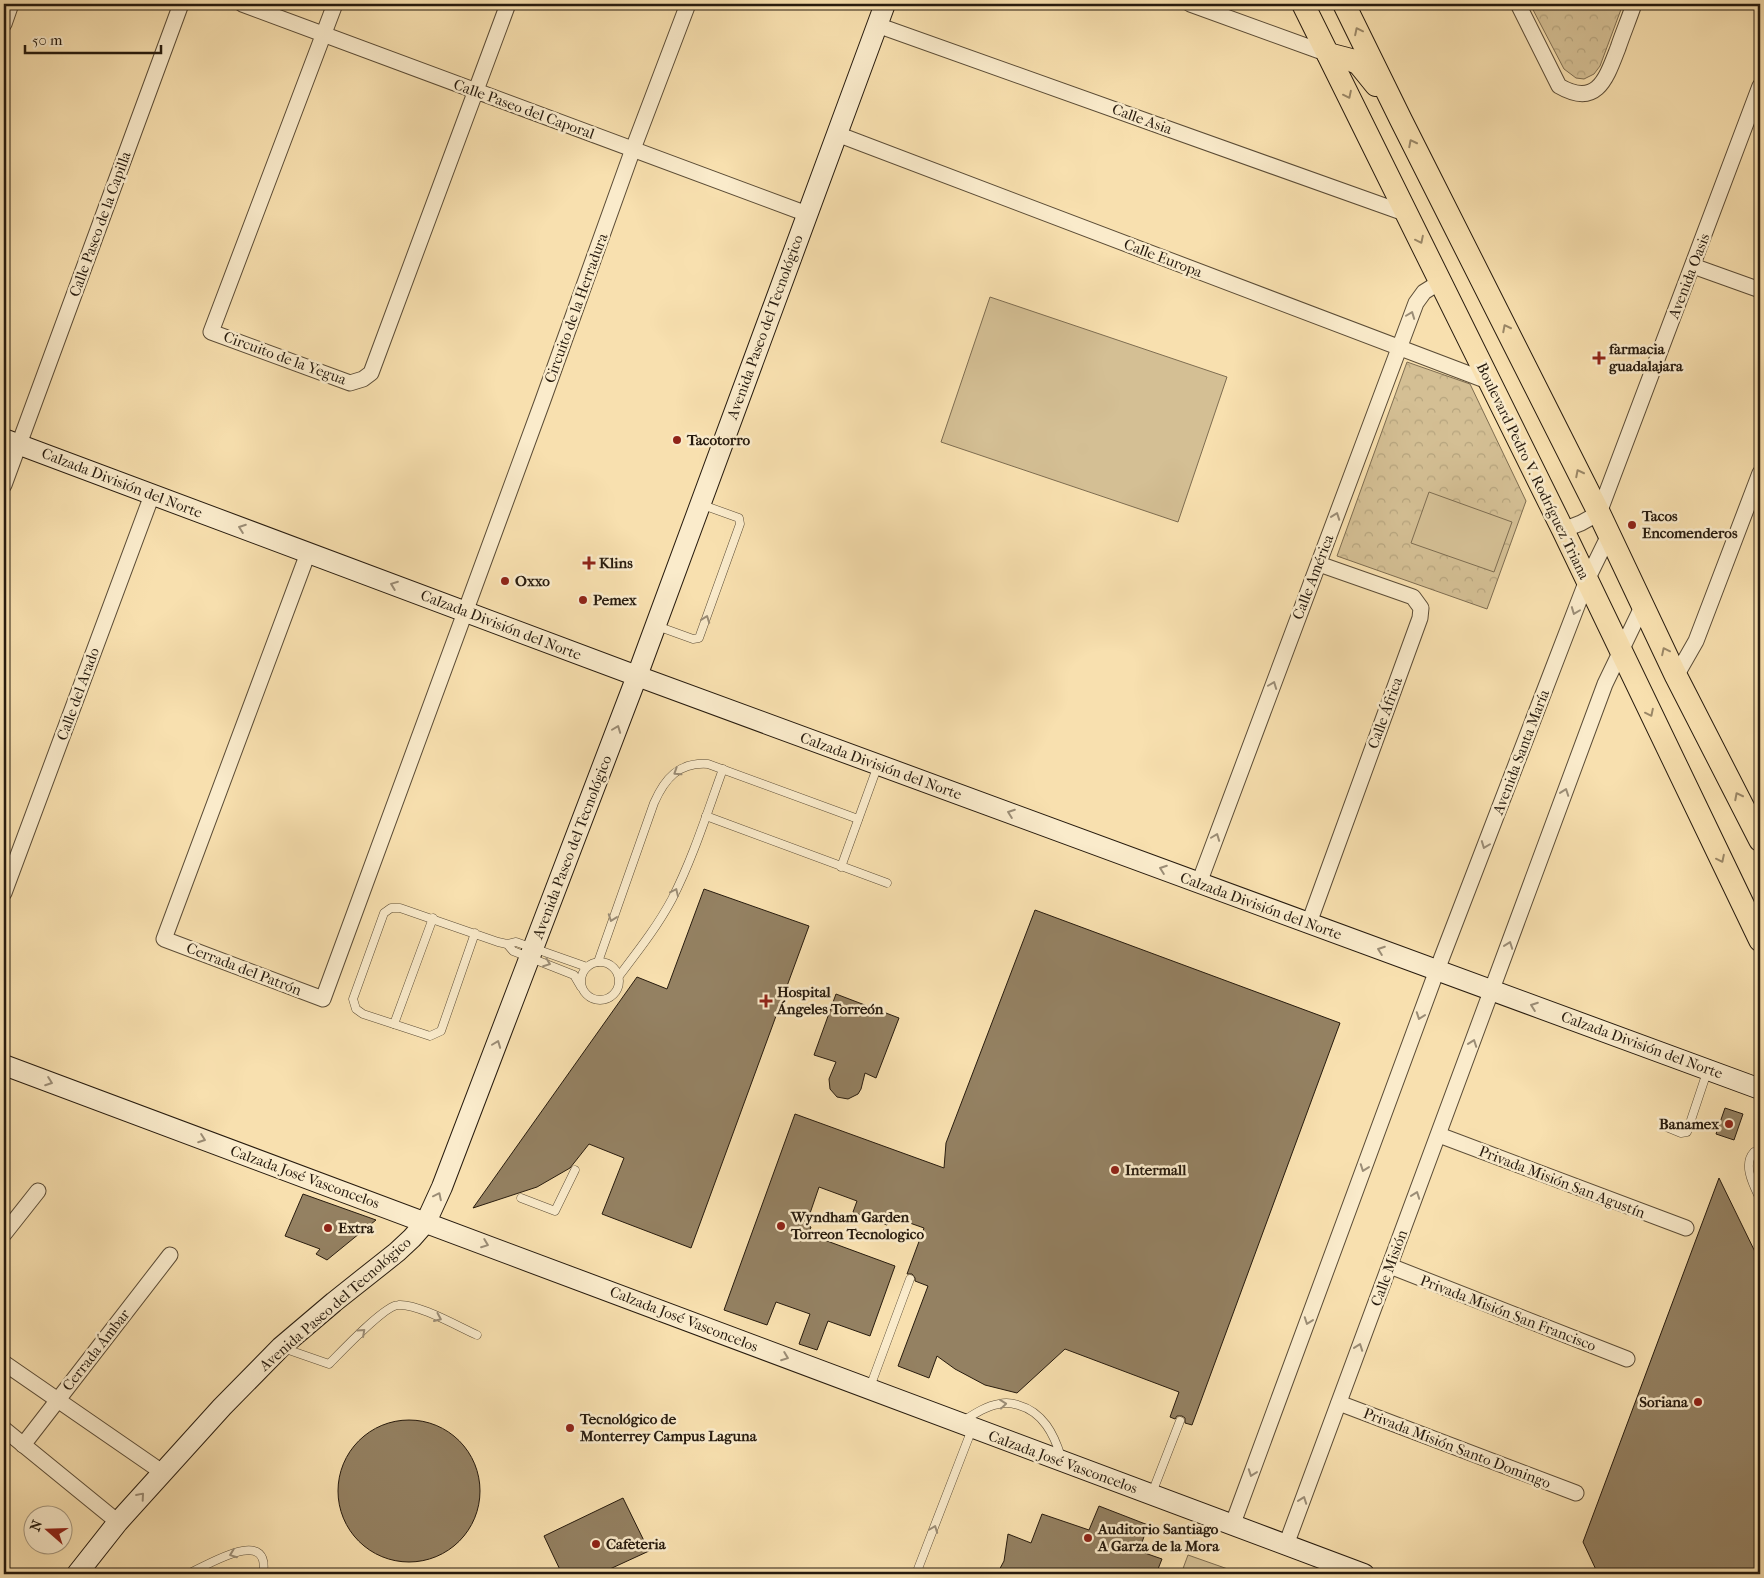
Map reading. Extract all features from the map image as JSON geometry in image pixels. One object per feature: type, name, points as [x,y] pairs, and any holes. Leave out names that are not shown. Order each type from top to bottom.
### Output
[{"type":"main road","name":"Avenida Paseo del Tecnológico","points":[[77,1574],[118,1522],[162,1472],[281,1347],[397,1252],[426,1222],[442,1187],[655,626],[885,4]]},
{"type":"main road","name":"Boulevard Pedro V. Rodríguez Triana","points":[[1303,4],[1563,530],[1760,940]]},
{"type":"main road","points":[[1344,4],[1599,513],[1676,676],[1760,837]]},
{"type":"main road","points":[[1328,54],[1352,60],[1359,64],[1394,106]]},
{"type":"main road","name":"Calzada División del Norte","points":[[11,442],[636,676],[1760,1089]]},
{"type":"main road","name":"Calzada José Vasconcelos","points":[[4,1065],[1364,1574]]},
{"type":"street","points":[[4,24],[11,4]]},
{"type":"street","name":"Calle Paseo de la Capilla","points":[[4,484],[11,442],[181,4]]},
{"type":"street","name":"Calle Paseo del Caporal","points":[[242,4],[807,214]]},
{"type":"street","points":[[323,34],[335,4]]},
{"type":"street","name":"Circuito de la Yegua","points":[[323,34],[211,332],[350,383],[363,379],[371,373],[508,4]]},
{"type":"street","name":"Circuito de la Herradura","points":[[466,612],[633,149],[688,4]]},
{"type":"street","points":[[1190,4],[1328,54]]},
{"type":"street","points":[[1518,4],[1559,86],[1571,93],[1583,94],[1595,89],[1606,79],[1634,4]]},
{"type":"street","name":"Calle Asia","points":[[877,25],[1407,214]]},
{"type":"street","name":"Avenida Oasis","points":[[1599,513],[1760,86]]},
{"type":"street","name":"Calle Europa","points":[[837,134],[1490,382]]},
{"type":"street","points":[[1693,266],[1760,290]]},
{"type":"street","name":"Calle América","points":[[1198,882],[1416,303],[1424,292],[1440,282]]},
{"type":"street","points":[[1676,676],[1696,641],[1760,473]]},
{"type":"street","name":"Calle del Arado","points":[[4,893],[7,875],[152,495]]},
{"type":"street","points":[[1563,530],[1599,513]]},
{"type":"street","name":"Avenida Santa María","points":[[1437,970],[1586,580],[1609,535]]},
{"type":"street","name":"Cerrada del Patrón","points":[[308,553],[164,939],[323,999],[466,612]]},
{"type":"street","name":"Calle África","points":[[1309,923],[1420,618],[1421,608],[1413,597],[1318,564]]},
{"type":"street","points":[[1492,991],[1605,684],[1643,605]]},
{"type":"street","points":[[1232,1526],[1437,970]]},
{"type":"street","name":"Calle Misión","points":[[1286,1545],[1492,991]]},
{"type":"street","name":"Privada Misión San Agustín","points":[[1439,1135],[1686,1228]]},
{"type":"street","points":[[4,1234],[38,1192]]},
{"type":"street","name":"Cerrada Ámbar","points":[[23,1445],[170,1255]]},
{"type":"street","name":"Privada Misión San Francisco","points":[[1390,1266],[1627,1360]]},
{"type":"street","points":[[4,1363],[162,1472]]},
{"type":"street","name":"Privada Misión Santo Domingo","points":[[1339,1403],[1576,1493]]},
{"type":"street","points":[[4,1429],[118,1522]]},
{"type":"lane","points":[[655,626],[696,639],[703,628],[740,522],[739,518],[700,503]]},
{"type":"lane","points":[[598,962],[654,803],[669,777],[682,768],[695,763],[708,764],[858,820]]},
{"type":"lane","points":[[841,866],[878,765]]},
{"type":"lane","points":[[619,976],[657,925],[672,898],[723,770]]},
{"type":"lane","points":[[706,816],[887,883]]},
{"type":"lane","points":[[475,933],[441,1031],[436,1035],[430,1036],[363,1014],[356,1009],[353,999],[384,914],[391,908],[400,908],[433,918],[507,944],[513,951],[532,952],[587,967],[598,962],[607,963],[615,968],[619,976],[620,986],[615,994],[607,1000],[597,1001],[588,996],[574,975],[532,952]]},
{"type":"lane","points":[[394,1024],[433,918]]},
{"type":"lane","points":[[582,988],[581,980],[587,967]]},
{"type":"lane","points":[[1664,1126],[1681,1133],[1687,1132],[1708,1070]]},
{"type":"lane","points":[[1760,1150],[1752,1155],[1749,1171],[1760,1199]]},
{"type":"lane","points":[[522,1198],[555,1211],[575,1170]]},
{"type":"lane","points":[[870,1389],[910,1279]]},
{"type":"lane","points":[[281,1347],[317,1358],[329,1364],[389,1308],[398,1305],[415,1307],[477,1335]]},
{"type":"lane","points":[[916,1574],[966,1426],[982,1410],[999,1403],[1010,1403],[1035,1412],[1043,1419],[1058,1446],[1062,1461]]},
{"type":"lane","points":[[1151,1495],[1180,1421]]},
{"type":"lane","points":[[188,1574],[237,1551],[248,1550],[257,1552],[262,1557],[264,1564],[262,1574]]},
{"type":"green space","points":[[1530,4],[1623,4],[1600,66],[1594,74],[1584,79],[1576,78],[1564,69]]},
{"type":"green space","points":[[990,297],[1227,377],[1178,522],[941,442]]},
{"type":"green space","points":[[1407,362],[1470,384],[1526,501],[1487,609],[1337,556]]},
{"type":"green space","points":[[1429,492],[1512,522],[1494,572],[1411,543]]},
{"type":"green space","points":[[1188,1555],[1242,1574],[1181,1574]]},
{"type":"building","points":[[704,889],[809,926],[691,1248],[602,1214],[624,1158],[589,1144],[570,1168],[537,1187],[473,1208],[637,977],[667,989]]},
{"type":"building","name":"Intermall","points":[[1035,910],[1340,1023],[1192,1425],[1185,1423],[1185,1418],[1182,1416],[1177,1416],[1175,1419],[1170,1417],[1179,1392],[1065,1349],[1017,1393],[985,1385],[955,1369],[937,1356],[929,1378],[898,1366],[928,1286],[915,1281],[912,1274],[907,1274],[924,1228],[890,1216],[887,1225],[853,1212],[857,1201],[819,1187],[806,1225],[811,1227],[808,1234],[895,1266],[870,1336],[828,1321],[817,1350],[799,1344],[810,1314],[776,1302],[767,1325],[724,1310],[795,1114],[944,1168],[946,1143]]},
{"type":"building","points":[[836,994],[899,1018],[876,1078],[865,1073],[858,1094],[848,1099],[837,1097],[830,1089],[829,1079],[836,1062],[814,1055]]},
{"type":"building","name":"Banamex","points":[[1725,1108],[1743,1114],[1734,1140],[1716,1134]]},
{"type":"building","name":"Soriana","points":[[1719,1178],[1760,1262],[1760,1574],[1598,1574],[1583,1542]]},
{"type":"building","name":"Extra","points":[[303,1194],[376,1220],[327,1260],[316,1254],[320,1249],[285,1236]]},
{"type":"building","points":[[409,1420],[423,1421],[436,1425],[449,1432],[459,1441],[468,1451],[475,1464],[479,1477],[479,1505],[475,1518],[468,1531],[459,1541],[449,1550],[436,1557],[423,1561],[409,1562],[395,1561],[382,1557],[369,1550],[359,1541],[350,1531],[343,1518],[339,1505],[338,1491],[339,1477],[343,1464],[350,1451],[359,1441],[369,1432],[382,1425],[395,1421]]},
{"type":"building","name":"Cafeteria","points":[[623,1498],[649,1551],[599,1574],[562,1574],[544,1536]]},
{"type":"building","name":"Auditorio Santiago A Garza de la Mora","points":[[1099,1506],[1148,1525],[1139,1551],[1162,1559],[1156,1574],[997,1574],[1004,1561],[1008,1534],[1031,1543],[1042,1514],[1089,1530]]},
{"type":"place","name":"farmacia guadalajara","points":[[1599,358]]},
{"type":"place","name":"Tacotorro","points":[[677,440]]},
{"type":"place","name":"Tacos Encomenderos","points":[[1632,525]]},
{"type":"place","name":"Klins","points":[[589,563]]},
{"type":"place","name":"Oxxo","points":[[505,581]]},
{"type":"place","name":"Pemex","points":[[583,600]]},
{"type":"place","name":"Hospital Ángeles Torreón","points":[[766,1001]]},
{"type":"place","name":"Banamex","points":[[1729,1124]]},
{"type":"place","name":"Intermall","points":[[1115,1170]]},
{"type":"place","name":"Wyndham Garden Torreon Tecnologico","points":[[781,1226]]},
{"type":"place","name":"Extra","points":[[328,1228]]},
{"type":"place","name":"Soriana","points":[[1698,1402]]},
{"type":"place","name":"Tecnológico de Monterrey Campus Laguna","points":[[570,1428]]},
{"type":"place","name":"Auditorio Santiago A Garza de la Mora","points":[[1088,1538]]},
{"type":"place","name":"Cafeteria","points":[[596,1544]]}]
